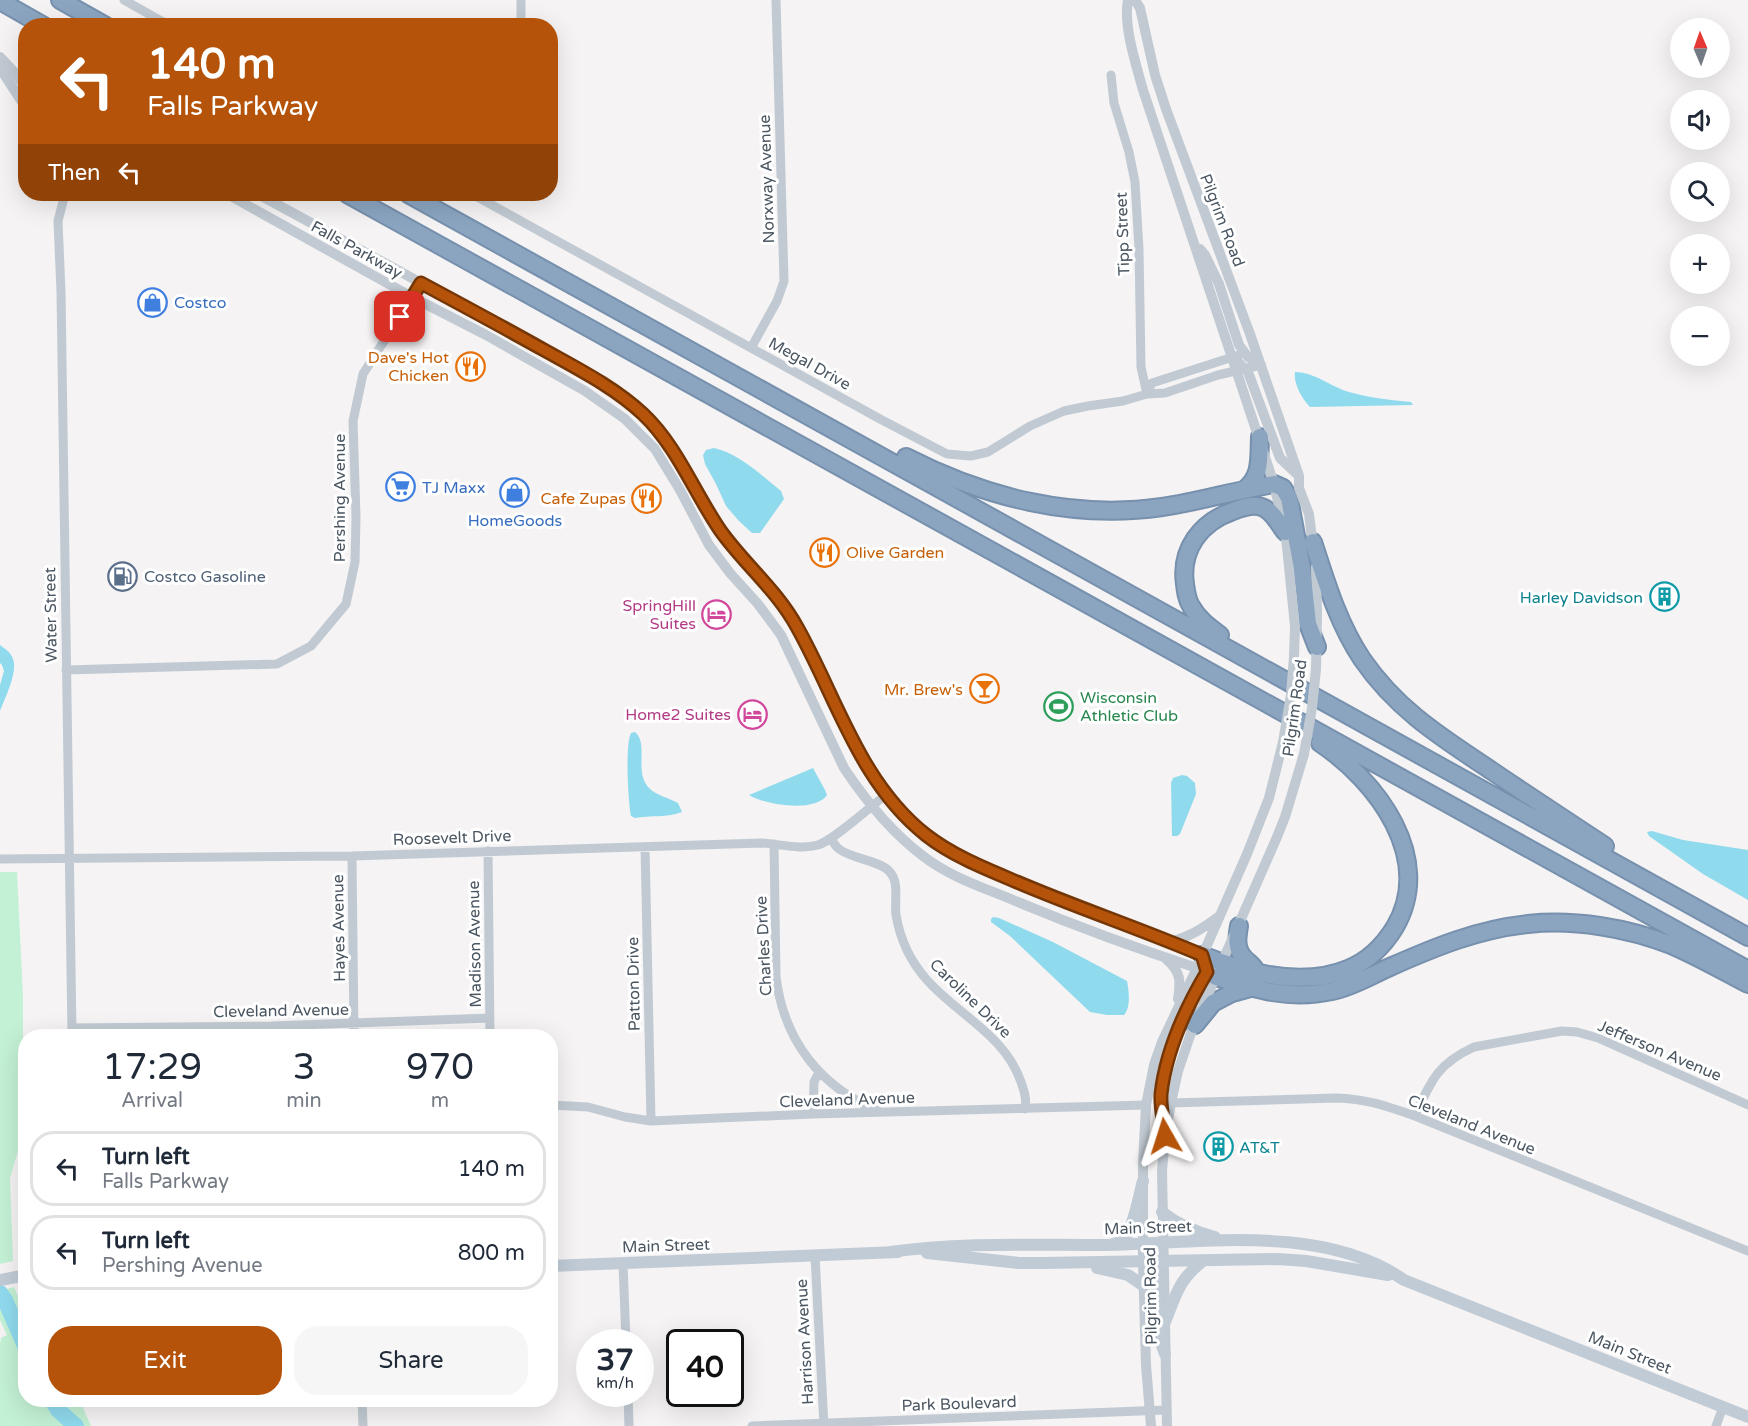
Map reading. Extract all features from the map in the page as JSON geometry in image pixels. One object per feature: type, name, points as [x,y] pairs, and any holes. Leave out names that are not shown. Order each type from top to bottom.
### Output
[{"type":"highway","points":[[60,0],[92,18]]},
{"type":"highway","points":[[0,1],[30,18]]},
{"type":"highway","points":[[360,201],[1748,970]]},
{"type":"highway","points":[[421,201],[1748,937]]},
{"type":"highway","points":[[662,335],[928,469],[1017,500],[1072,509],[1111,511],[1144,509],[1274,484],[1285,490],[1291,504],[1302,568],[1308,624],[1317,647]]},
{"type":"highway","points":[[1244,490],[1253,482],[1257,474],[1260,437]]},
{"type":"highway","points":[[1285,532],[1268,510],[1257,506],[1243,507],[1221,515],[1201,530],[1191,543],[1185,563],[1186,594],[1195,611],[1209,627],[1227,640],[1421,748],[1461,777]]},
{"type":"highway","points":[[1312,542],[1332,598],[1349,636],[1368,668],[1398,702],[1430,730],[1642,871],[1650,882]]},
{"type":"highway","points":[[1020,566],[1100,620],[1318,742],[1352,768],[1384,804],[1398,833],[1404,850],[1408,874],[1405,904],[1389,936],[1368,957],[1338,972],[1254,981],[1213,1003],[1195,1025]]},
{"type":"highway","points":[[1209,967],[1254,981],[1287,995],[1334,991],[1456,939],[1529,923],[1549,923],[1600,926],[1643,935],[1672,946],[1748,984]]},
{"type":"highway","points":[[1239,926],[1237,941],[1239,951],[1255,968],[1254,981]]},
{"type":"main road","points":[[1112,1244],[1120,1242],[1126,1236],[1143,1181]]},
{"type":"main road","points":[[1162,1212],[1173,1222],[1184,1227],[1231,1241]]},
{"type":"main road","name":"Main Street","points":[[890,1252],[954,1246],[1231,1241],[1281,1241],[1322,1247],[1360,1257],[1401,1278],[1748,1417]]},
{"type":"main road","points":[[1144,1244],[1154,1262],[1158,1335],[1165,1354]]},
{"type":"main road","points":[[1321,1263],[1322,1247]]},
{"type":"main road","name":"Main Street","points":[[558,1266],[916,1252],[1019,1263],[1278,1259],[1321,1263],[1401,1278]]},
{"type":"main road","points":[[1165,1322],[1183,1280],[1203,1261]]},
{"type":"main road","points":[[1075,1263],[1128,1275],[1144,1287]]},
{"type":"street","points":[[124,0],[156,18]]},
{"type":"street","points":[[521,0],[521,18]]},
{"type":"street","name":"Norxway Avenue","points":[[751,348],[777,301],[784,272],[776,0]]},
{"type":"street","name":"Pilgrim Road","points":[[1128,0],[1126,8],[1130,35],[1143,90],[1233,357]]},
{"type":"street","name":"Pilgrim Road","points":[[1135,0],[1140,8],[1155,75],[1250,352],[1261,365],[1299,476],[1299,488],[1309,513],[1316,569],[1317,647],[1312,708],[1304,754],[1285,817],[1239,926],[1177,1008],[1154,1065],[1146,1105],[1143,1181],[1144,1244]]},
{"type":"street","points":[[0,57],[18,77]]},
{"type":"street","points":[[0,68],[18,96]]},
{"type":"street","name":"Tipp Street","points":[[1111,75],[1114,103],[1129,152],[1135,182],[1139,249],[1141,367],[1147,394]]},
{"type":"street","name":"Water Street","points":[[63,201],[58,220],[61,283],[72,1029]]},
{"type":"street","name":"Falls Parkway","points":[[240,201],[412,297],[486,335],[585,391],[625,419],[655,449],[680,490],[709,546],[781,635],[844,768],[871,806],[910,846],[952,875],[1072,925],[1163,957],[1209,967]]},
{"type":"street","name":"Falls Parkway","points":[[271,201],[588,374],[617,393],[644,415],[666,441],[720,530],[787,609],[835,700],[850,737],[871,773],[886,794],[926,835],[960,856],[1040,892],[1170,942],[1209,967]]},
{"type":"street","name":"Megal Drive","points":[[485,201],[947,454],[976,456],[988,452],[1033,424],[1064,411],[1124,401],[1147,394],[1165,393],[1215,376],[1261,365]]},
{"type":"street","points":[[1193,240],[1205,255],[1219,284],[1239,345],[1250,352]]},
{"type":"street","name":"Pershing Avenue","points":[[66,670],[277,664],[311,646],[346,604],[355,562],[353,420],[363,374],[421,283]]},
{"type":"street","name":"Megal Drive","points":[[1147,394],[1152,384],[1250,352]]},
{"type":"street","points":[[1233,357],[1280,458],[1299,476]]},
{"type":"street","name":"Pilgrim Road","points":[[1151,1426],[1146,1365],[1144,1287],[1164,1243],[1162,1171],[1171,1103],[1178,1071],[1195,1025],[1221,915],[1266,807],[1283,742],[1291,695],[1295,626],[1285,532],[1274,484],[1241,370]]},
{"type":"street","name":"Roosevelt Drive","points":[[0,859],[352,856],[686,845],[774,844],[808,847],[820,845],[831,839],[886,794]]},
{"type":"street","name":"Caroline Drive","points":[[831,839],[840,850],[888,869],[895,879],[896,912],[900,931],[914,964],[934,987],[983,1028],[1008,1056],[1025,1095],[1025,1109]]},
{"type":"street","name":"Charles Drive","points":[[774,844],[776,977],[778,997],[787,1024],[807,1059],[819,1072],[838,1088],[881,1112]]},
{"type":"street","name":"Patton Drive","points":[[645,847],[651,1121]]},
{"type":"street","name":"Madison Avenue","points":[[488,850],[490,1029]]},
{"type":"street","name":"Hayes Avenue","points":[[352,856],[355,1029]]},
{"type":"street","points":[[1170,942],[1183,939],[1199,931],[1221,915]]},
{"type":"street","points":[[1163,957],[1173,965],[1181,983],[1177,1008]]},
{"type":"street","points":[[1165,1136],[1161,1096],[1168,1059],[1190,1001],[1209,967]]},
{"type":"street","name":"Cleveland Avenue","points":[[172,1029],[490,1018]]},
{"type":"street","name":"Jefferson Avenue","points":[[1415,1116],[1434,1078],[1451,1059],[1474,1047],[1562,1031],[1577,1032],[1598,1038],[1748,1105]]},
{"type":"street","points":[[813,1114],[814,1082],[819,1072]]},
{"type":"street","name":"Cleveland Avenue","points":[[1171,1103],[1346,1098],[1374,1102],[1415,1116],[1748,1251]]},
{"type":"street","name":"Cleveland Avenue","points":[[558,1105],[588,1107],[651,1121],[1146,1105]]},
{"type":"street","name":"Harrison Avenue","points":[[815,1256],[823,1425]]},
{"type":"street","name":"Pilgrim Road","points":[[1154,1262],[1165,1322],[1167,1426]]},
{"type":"street","points":[[623,1263],[626,1329]]},
{"type":"street","points":[[362,1407],[363,1426]]},
{"type":"street","points":[[628,1407],[629,1426]]},
{"type":"street","points":[[1716,1426],[1723,1407]]},
{"type":"street","name":"Park Boulevard","points":[[752,1426],[1166,1410]]},
{"type":"green space","points":[[0,872],[17,872],[23,997],[23,1029],[18,1029],[18,1151],[10,1178],[13,1261],[0,1264]]},
{"type":"green space","points":[[14,1287],[18,1297],[18,1407],[83,1407],[91,1426],[0,1426],[0,1344],[1,1338],[7,1335],[0,1320],[0,1291]]},
{"type":"water","points":[[1295,372],[1309,374],[1349,392],[1411,402],[1413,405],[1310,407],[1299,391],[1295,381]]},
{"type":"water","points":[[714,448],[741,460],[781,491],[784,499],[760,533],[752,533],[726,506],[705,464],[703,455],[706,450]]},
{"type":"water","points":[[0,645],[11,654],[14,671],[0,711],[0,685],[4,671],[0,663]]},
{"type":"water","points":[[635,732],[641,743],[642,773],[648,787],[678,803],[682,812],[665,816],[635,818],[631,816],[628,749],[631,733]]},
{"type":"water","points":[[813,768],[827,795],[821,801],[790,806],[766,802],[749,795]]},
{"type":"water","points":[[1182,775],[1195,783],[1196,794],[1180,834],[1172,836],[1171,783],[1173,778]]},
{"type":"water","points":[[1652,831],[1683,840],[1748,850],[1748,900],[1703,874],[1649,836],[1647,832]]},
{"type":"water","points":[[993,917],[1053,942],[1127,981],[1129,1003],[1124,1015],[1090,1012],[1010,936],[991,922]]},
{"type":"waterway","points":[[0,1293],[18,1330]]},
{"type":"waterway","points":[[56,1407],[76,1426]]},
{"type":"place","name":"Costco","points":[[153,302]]},
{"type":"place","name":"Dave's Hot Chicken","points":[[470,366]]},
{"type":"place","name":"TJ Maxx","points":[[401,487]]},
{"type":"place","name":"HomeGoods","points":[[515,492]]},
{"type":"place","name":"Cafe Zupas","points":[[647,498]]},
{"type":"place","name":"Olive Garden","points":[[825,552]]},
{"type":"place","name":"Costco Gasoline","points":[[123,576]]},
{"type":"place","name":"Harley Davidson","points":[[1664,597]]},
{"type":"place","name":"SpringHill Suites","points":[[717,614]]},
{"type":"place","name":"Mr. Brew's","points":[[984,689]]},
{"type":"place","name":"Wisconsin Athletic Club","points":[[1059,706]]},
{"type":"place","name":"Home2 Suites","points":[[752,714]]},
{"type":"place","name":"AT&T","points":[[1218,1147]]},
{"type":"route","points":[[400,317],[421,283],[588,374],[617,393],[644,415],[666,441],[720,530],[787,609],[835,700],[850,737],[871,773],[886,794],[926,835],[960,856],[1009,879],[1202,955],[1207,972],[1190,1001],[1168,1059],[1161,1096],[1165,1136]]}]
